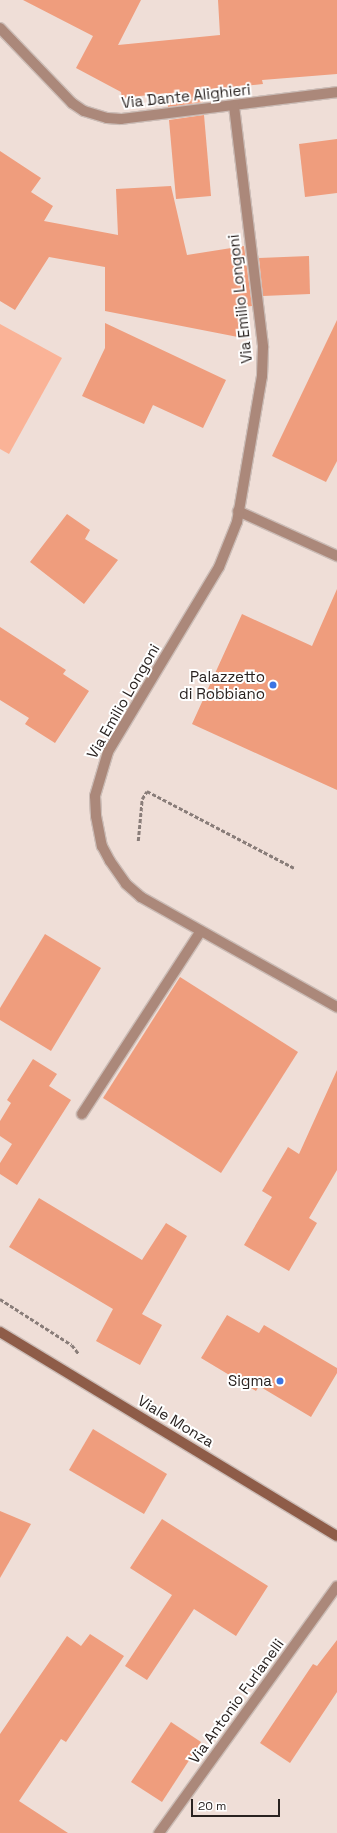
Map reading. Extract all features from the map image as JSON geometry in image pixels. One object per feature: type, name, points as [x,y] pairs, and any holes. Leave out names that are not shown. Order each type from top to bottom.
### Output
[{"type":"main road","name":"Viale Monza","points":[[0,1332],[337,1536]]},
{"type":"street","name":"Via Dante Alighieri","points":[[0,28],[72,103],[94,115],[122,119],[337,92]]},
{"type":"street","name":"Via Emilio Longoni","points":[[234,106],[262,347],[262,376],[238,512],[219,567],[108,752],[95,796],[102,846],[121,878],[142,897],[337,1007]]},
{"type":"street","points":[[238,512],[337,556]]},
{"type":"street","points":[[82,1114],[201,931]]},
{"type":"street","name":"Via Antonio Furlanelli","points":[[159,1833],[337,1586]]},
{"type":"path","points":[[138,841],[142,799],[147,791],[294,868]]},
{"type":"shaded area","points":[[0,324],[62,358],[9,454],[0,449]]},
{"type":"building","points":[[23,0],[141,0],[118,45],[220,35],[218,0],[337,0],[337,74],[262,80],[263,84],[202,90],[203,102],[168,107],[167,93],[122,98],[121,92],[76,68],[93,36]]},
{"type":"building","points":[[204,115],[211,196],[176,199],[169,120]]},
{"type":"building","points":[[337,139],[337,193],[305,197],[299,144]]},
{"type":"building","points":[[0,151],[41,178],[31,192],[53,206],[44,221],[118,235],[116,189],[171,186],[187,255],[244,246],[252,306],[243,307],[243,338],[105,311],[105,267],[49,257],[15,310],[0,301]]},
{"type":"building","points":[[309,256],[310,294],[263,296],[259,258]]},
{"type":"building","points":[[337,320],[337,461],[326,482],[272,456]]},
{"type":"building","points":[[105,323],[226,380],[203,428],[153,405],[144,424],[82,396],[105,348]]},
{"type":"building","points":[[67,514],[90,530],[85,539],[118,560],[84,604],[30,562]]},
{"type":"building","name":"Palazzetto di Robbiano","points":[[337,589],[337,790],[192,724],[242,614],[312,646]]},
{"type":"building","points":[[0,627],[66,670],[63,674],[89,691],[55,743],[25,724],[29,718],[0,700]]},
{"type":"building","points":[[45,934],[101,968],[51,1051],[0,1020],[0,1008]]},
{"type":"building","points":[[180,977],[298,1052],[221,1173],[103,1098]]},
{"type":"building","points":[[33,1059],[57,1074],[49,1086],[71,1100],[17,1185],[0,1174],[0,1163],[12,1144],[0,1136],[0,1121],[11,1103],[7,1100]]},
{"type":"building","points":[[337,1070],[337,1170],[309,1218],[317,1223],[289,1271],[244,1245],[272,1197],[262,1191],[288,1147],[299,1154]]},
{"type":"building","points":[[39,1198],[142,1260],[166,1223],[187,1236],[142,1314],[162,1325],[140,1365],[96,1341],[113,1309],[9,1247]]},
{"type":"building","points":[[227,1315],[259,1333],[264,1325],[337,1368],[337,1373],[311,1417],[259,1386],[256,1391],[201,1358]]},
{"type":"building","points":[[93,1429],[167,1474],[144,1514],[69,1470]]},
{"type":"building","points":[[0,1511],[31,1524],[0,1578]]},
{"type":"building","points":[[162,1519],[268,1586],[236,1636],[194,1609],[147,1680],[125,1666],[172,1595],[130,1568]]},
{"type":"building","points":[[90,1634],[124,1656],[66,1742],[61,1739],[19,1801],[68,1833],[0,1833],[0,1734],[67,1636],[81,1646]]},
{"type":"building","points":[[337,1640],[337,1692],[290,1763],[260,1743],[313,1664],[317,1666]]},
{"type":"building","points":[[171,1722],[201,1742],[162,1802],[131,1782]]},
{"type":"place","name":"Palazzetto di Robbiano","points":[[273,685]]},
{"type":"place","name":"Sigma","points":[[280,1381]]}]
